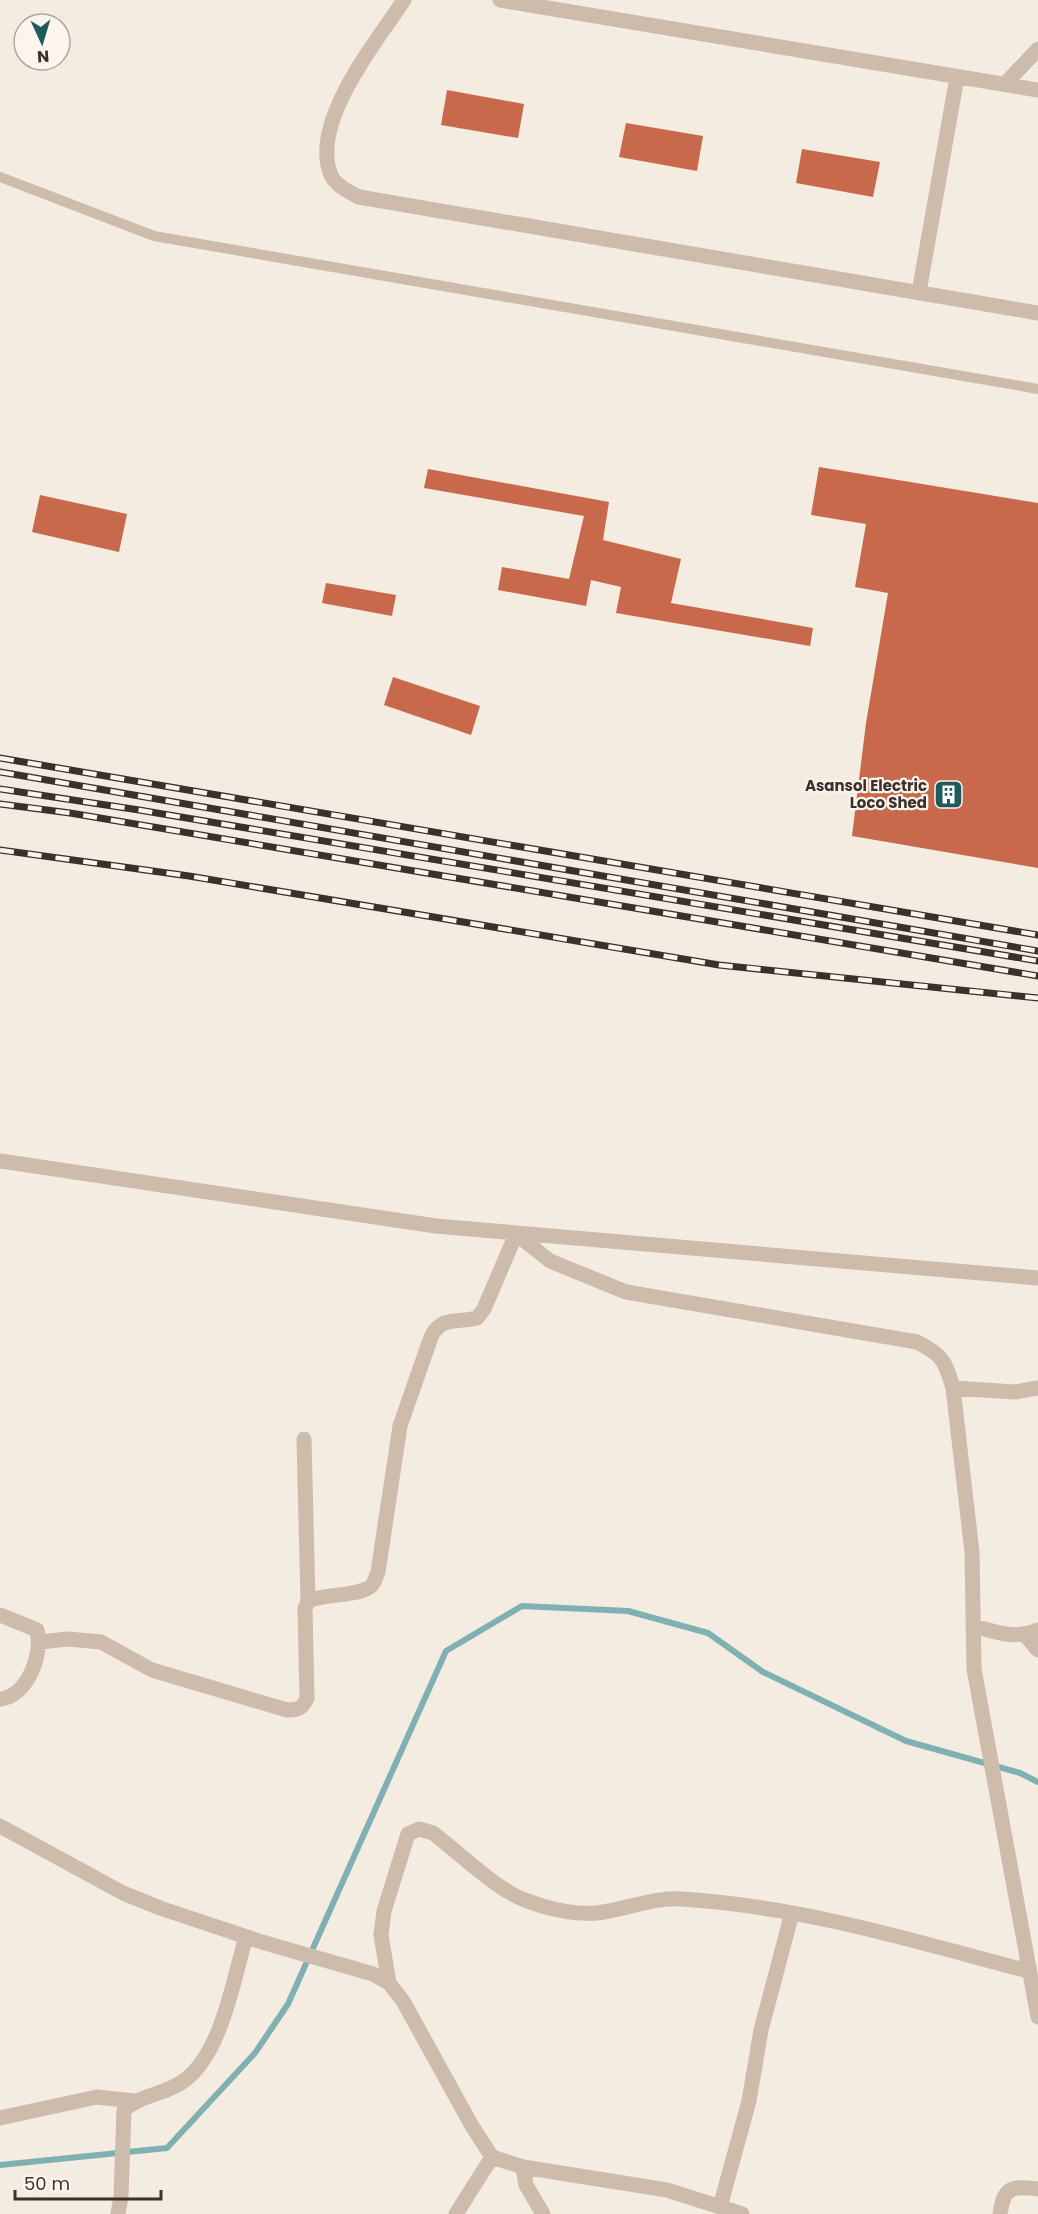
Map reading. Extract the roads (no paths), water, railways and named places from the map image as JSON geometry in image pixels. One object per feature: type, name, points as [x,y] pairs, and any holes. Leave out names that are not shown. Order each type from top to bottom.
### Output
[{"type":"street","points":[[404,0],[341,96],[333,115],[327,156],[331,176],[342,189],[359,197],[1038,313]]},
{"type":"street","points":[[500,0],[1038,90]]},
{"type":"street","points":[[1005,84],[1038,49]]},
{"type":"street","points":[[919,292],[957,77]]},
{"type":"street","points":[[0,1161],[424,1224],[516,1234],[1038,1278]]},
{"type":"street","points":[[516,1234],[550,1261],[626,1292],[917,1342],[935,1351],[946,1363],[953,1388],[972,1552],[974,1669],[1038,2017]]},
{"type":"street","points":[[308,1601],[319,1596],[362,1591],[373,1585],[378,1572],[400,1426],[431,1337],[436,1328],[445,1320],[477,1318],[484,1309],[516,1234]]},
{"type":"street","points":[[953,1388],[1015,1392],[1038,1388]]},
{"type":"street","points":[[40,1642],[68,1640],[101,1642],[152,1670],[287,1710],[297,1710],[304,1705],[307,1698],[305,1609],[308,1601],[304,1439]]},
{"type":"street","points":[[0,1615],[37,1630],[40,1642],[25,1686],[14,1695],[0,1699]]},
{"type":"street","points":[[973,1626],[1006,1635],[1032,1633],[1038,1650]]},
{"type":"street","points":[[0,1826],[123,1893],[246,1937],[373,1974],[389,1983],[404,2001],[472,2126],[492,2157],[523,2167],[667,2190],[742,2214]]},
{"type":"street","points":[[389,1983],[381,1935],[384,1911],[408,1834],[419,1829],[433,1833],[509,1892],[525,1900],[577,1913],[597,1913],[660,1899],[680,1899],[792,1913],[823,1917],[1028,1971]]},
{"type":"street","points":[[720,2207],[748,2101],[761,2030],[792,1913]]},
{"type":"street","points":[[0,2118],[97,2097],[129,2106],[185,2081],[201,2065],[218,2030],[246,1937]]},
{"type":"street","points":[[118,2214],[122,2196],[129,2106]]},
{"type":"street","points":[[456,2214],[492,2157]]},
{"type":"street","points":[[523,2167],[526,2186],[543,2214]]},
{"type":"street","points":[[1000,2214],[1002,2198],[1009,2190],[1019,2186],[1038,2189]]},
{"type":"lane","points":[[0,177],[154,236],[1038,389]]},
{"type":"waterway","points":[[0,2165],[167,2148],[255,2053],[288,2004],[446,1651],[522,1606],[628,1611],[708,1633],[763,1672],[906,1741],[1020,1773],[1038,1782]]},
{"type":"railway","points":[[0,758],[1038,935]]},
{"type":"railway","points":[[0,772],[1038,951]]},
{"type":"railway","points":[[0,789],[139,810],[1038,961]]},
{"type":"railway","points":[[0,804],[70,813],[1038,976]]},
{"type":"railway","points":[[0,850],[189,876],[719,965],[1038,998]]},
{"type":"place","name":"Asansol Electric Loco Shed","points":[[948,794]]}]
